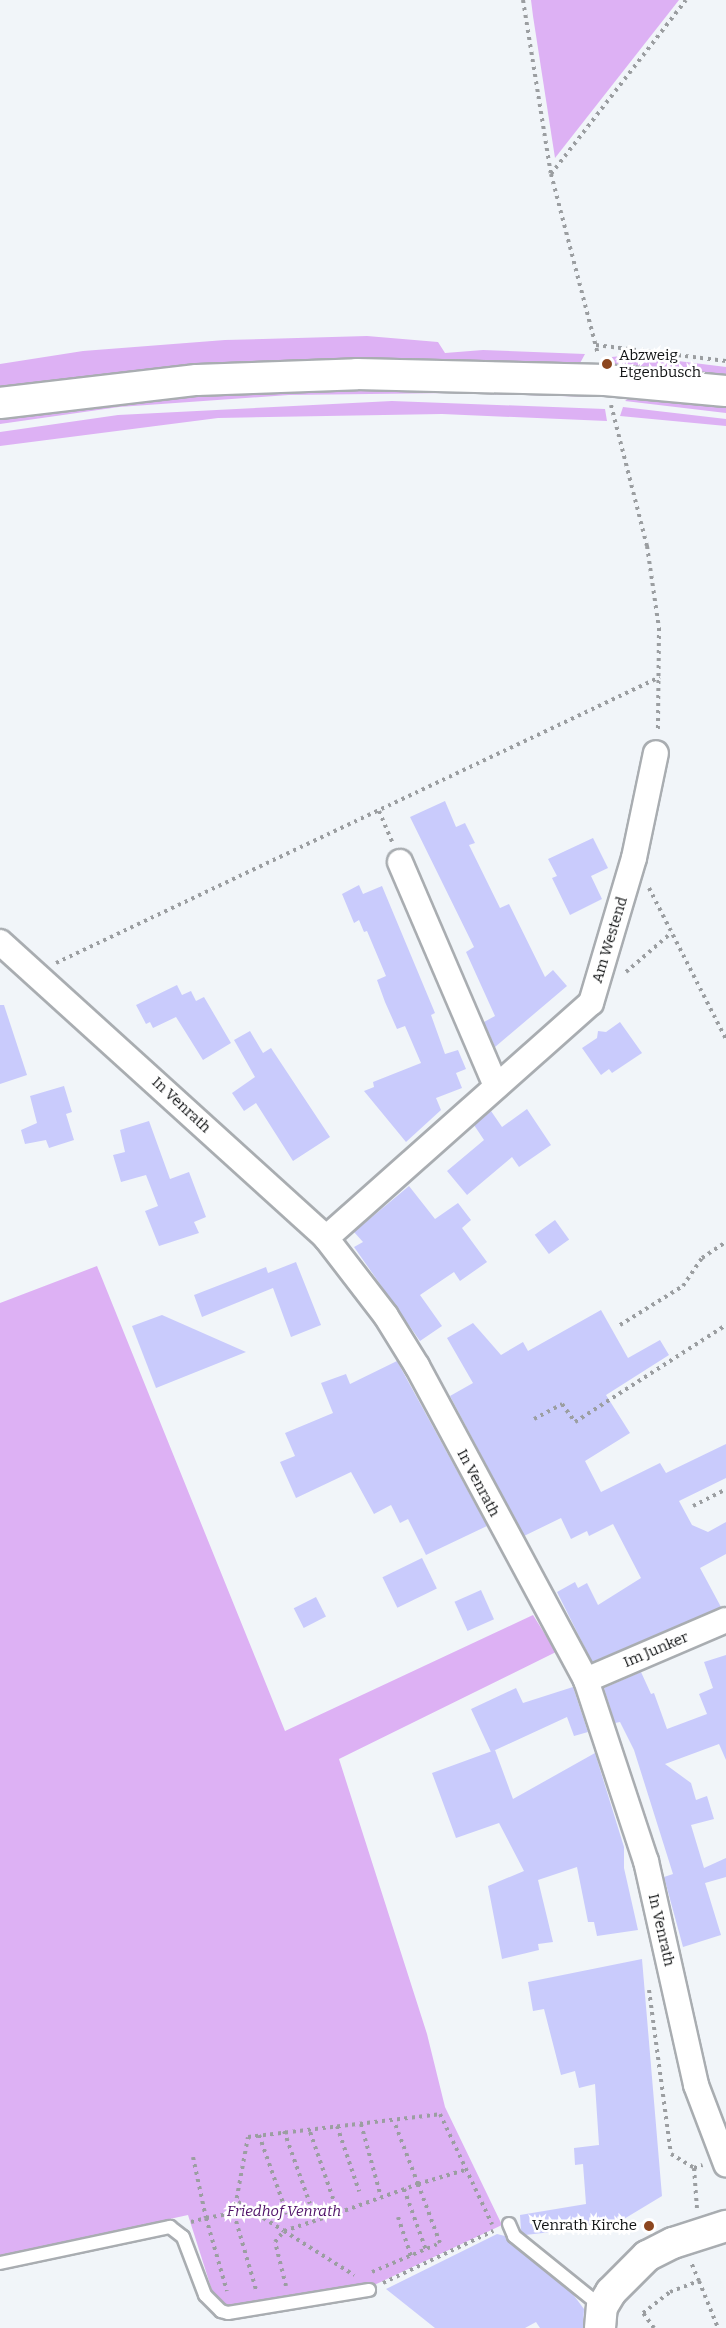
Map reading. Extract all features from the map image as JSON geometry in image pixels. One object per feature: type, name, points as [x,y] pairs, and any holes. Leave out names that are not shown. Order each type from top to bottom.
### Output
[{"type":"street","points":[[0,403],[197,380],[357,374],[605,395],[726,391]]},
{"type":"street","name":"Am Westend","points":[[326,1238],[591,1003],[634,858],[656,753]]},
{"type":"street","points":[[400,862],[496,1086]]},
{"type":"street","name":"In Venrath","points":[[0,942],[37,972],[326,1238],[386,1316],[417,1366],[586,1680],[646,1861],[696,2085],[725,2161]]},
{"type":"street","name":"Im Junker","points":[[586,1680],[726,1620]]},
{"type":"street","points":[[601,2318],[628,2273],[693,2237]]},
{"type":"lane","points":[[509,2224],[514,2236],[601,2318]]},
{"type":"lane","points":[[0,2263],[170,2227],[183,2237],[202,2288],[221,2311],[228,2313],[369,2290]]},
{"type":"path","points":[[523,0],[551,174],[596,345],[605,395],[647,546],[659,628],[660,678],[656,753]]},
{"type":"path","points":[[551,174],[686,0]]},
{"type":"path","points":[[596,345],[726,361]]},
{"type":"path","points":[[605,395],[622,404]]},
{"type":"path","points":[[37,972],[660,678]]},
{"type":"path","points":[[379,812],[400,862]]},
{"type":"path","points":[[634,858],[726,1040]]},
{"type":"path","points":[[591,1003],[671,933]]},
{"type":"path","points":[[620,1325],[683,1286],[702,1258],[726,1242]]},
{"type":"path","points":[[534,1419],[562,1404],[575,1422],[726,1325]]},
{"type":"path","points":[[693,1506],[726,1489]]},
{"type":"path","points":[[648,1983],[671,2154],[694,2168],[725,2161]]},
{"type":"path","points":[[258,2296],[234,2214],[248,2137],[440,2114],[495,2230]]},
{"type":"path","points":[[368,2274],[440,2243],[394,2121]]},
{"type":"path","points":[[360,2124],[381,2198]]},
{"type":"path","points":[[338,2126],[358,2191]]},
{"type":"path","points":[[309,2129],[338,2212]]},
{"type":"path","points":[[284,2132],[310,2204]]},
{"type":"path","points":[[259,2135],[287,2214]]},
{"type":"path","points":[[193,2157],[206,2218],[228,2298]]},
{"type":"path","points":[[694,2168],[693,2237],[699,2281],[718,2328]]},
{"type":"path","points":[[286,2287],[275,2242],[284,2231],[465,2170]]},
{"type":"path","points":[[404,2189],[426,2250]]},
{"type":"path","points":[[238,2202],[358,2277]]},
{"type":"path","points":[[170,2227],[234,2214]]},
{"type":"path","points":[[398,2217],[411,2256]]},
{"type":"path","points":[[369,2290],[509,2224]]},
{"type":"path","points":[[654,2328],[643,2313],[670,2292],[699,2281]]},
{"type":"green space","points":[[531,0],[679,0],[555,158],[533,16]]},
{"type":"green space","points":[[367,336],[438,342],[445,353],[483,350],[585,354],[579,365],[315,362],[115,374],[0,390],[0,364],[83,351],[225,340]]},
{"type":"green space","points":[[630,355],[726,367],[726,381],[618,367],[612,363],[612,357]]},
{"type":"green space","points":[[342,387],[587,390],[595,397],[451,393],[289,395],[119,407],[0,424],[0,416],[232,391]]},
{"type":"green space","points":[[630,397],[726,403],[726,413],[625,401]]},
{"type":"green space","points":[[392,401],[605,409],[607,421],[442,414],[218,418],[0,446],[0,432],[118,415]]},
{"type":"green space","points":[[623,407],[726,419],[726,426],[620,416]]},
{"type":"green space","name":"Friedhof Venrath","points":[[97,1266],[285,1731],[533,1615],[556,1652],[339,1759],[427,2034],[445,2107],[502,2225],[370,2287],[231,2307],[216,2303],[188,2215],[0,2256],[0,1303]]},
{"type":"building","points":[[445,801],[456,827],[465,823],[475,843],[469,845],[500,908],[509,904],[545,977],[553,970],[567,986],[495,1047],[484,1022],[495,1016],[466,952],[474,947],[410,817]]},
{"type":"building","points":[[593,838],[608,868],[591,876],[602,899],[570,915],[552,878],[557,876],[548,859]]},
{"type":"building","points":[[359,885],[363,894],[382,886],[435,1013],[431,1015],[445,1054],[458,1050],[466,1069],[456,1073],[462,1088],[436,1098],[441,1110],[406,1142],[364,1091],[374,1087],[373,1082],[421,1063],[405,1026],[397,1029],[377,980],[386,976],[367,931],[364,932],[359,920],[354,923],[342,894]]},
{"type":"building","points":[[177,985],[182,995],[191,991],[196,1001],[204,997],[231,1043],[203,1060],[176,1017],[153,1028],[150,1022],[146,1024],[136,1005]]},
{"type":"building","points":[[0,1005],[4,1005],[27,1075],[0,1084]]},
{"type":"building","points":[[620,1022],[642,1053],[612,1073],[609,1069],[601,1075],[582,1048],[597,1038],[598,1031],[606,1032]]},
{"type":"building","points":[[250,1031],[263,1053],[271,1048],[330,1137],[293,1161],[256,1103],[244,1111],[232,1093],[255,1077],[234,1040]]},
{"type":"building","points":[[64,1086],[72,1112],[66,1114],[74,1140],[49,1148],[46,1140],[25,1144],[21,1130],[37,1123],[30,1096]]},
{"type":"building","points":[[527,1109],[551,1145],[519,1167],[512,1157],[467,1195],[447,1171],[484,1140],[474,1125],[491,1111],[502,1127]]},
{"type":"building","points":[[149,1121],[170,1179],[189,1172],[206,1217],[194,1222],[199,1233],[159,1246],[145,1211],[158,1206],[146,1175],[121,1182],[113,1155],[125,1152],[120,1130]]},
{"type":"building","points":[[409,1186],[435,1219],[458,1203],[471,1220],[462,1228],[487,1262],[460,1281],[454,1272],[420,1295],[442,1326],[420,1341],[354,1247],[363,1242],[354,1232]]},
{"type":"building","points":[[555,1220],[569,1239],[549,1254],[535,1235]]},
{"type":"building","points":[[296,1262],[321,1325],[291,1337],[273,1288],[202,1317],[194,1295],[266,1267],[268,1273]]},
{"type":"building","points":[[601,1310],[628,1358],[660,1340],[669,1355],[606,1395],[630,1433],[585,1461],[601,1492],[660,1463],[666,1473],[726,1444],[726,1478],[679,1501],[692,1525],[708,1532],[726,1522],[726,1554],[700,1568],[721,1607],[592,1662],[557,1592],[575,1582],[578,1588],[587,1583],[598,1605],[641,1578],[613,1524],[589,1536],[587,1531],[571,1539],[561,1518],[524,1536],[450,1396],[473,1383],[447,1338],[473,1323],[501,1355],[523,1342],[528,1351]]},
{"type":"building","points":[[162,1315],[246,1352],[156,1388],[132,1326]]},
{"type":"building","points":[[397,1361],[487,1526],[426,1555],[408,1519],[400,1523],[391,1505],[374,1514],[351,1472],[296,1498],[280,1462],[295,1456],[285,1433],[333,1413],[321,1383],[346,1374],[350,1384]]},
{"type":"building","points":[[422,1558],[437,1589],[397,1608],[382,1577]]},
{"type":"building","points":[[481,1590],[494,1619],[468,1631],[455,1602]]},
{"type":"building","points":[[316,1597],[326,1617],[304,1628],[294,1608]]},
{"type":"building","points":[[726,1655],[726,1760],[719,1744],[665,1764],[691,1783],[696,1800],[707,1796],[714,1819],[691,1825],[704,1868],[726,1858],[726,1877],[705,1883],[721,1935],[683,1947],[664,1877],[673,1874],[634,1750],[620,1722],[615,1723],[604,1688],[641,1672],[651,1694],[654,1693],[667,1729],[707,1714],[699,1694],[713,1688],[704,1662]]},
{"type":"building","points":[[573,1687],[588,1732],[574,1736],[567,1717],[491,1752],[471,1709],[516,1688],[523,1703]]},
{"type":"building","points":[[495,1750],[513,1799],[595,1753],[624,1847],[624,1868],[638,1930],[597,1936],[594,1922],[588,1922],[577,1867],[538,1880],[553,1942],[538,1944],[539,1950],[502,1959],[488,1886],[524,1871],[499,1823],[456,1838],[432,1773]]},
{"type":"building","points":[[642,1959],[662,2196],[614,2225],[525,2235],[521,2231],[520,2215],[586,2204],[583,2164],[575,2165],[574,2148],[599,2145],[595,2084],[579,2088],[575,2071],[561,2075],[544,2009],[533,2011],[528,1982]]},
{"type":"building","points":[[497,2234],[505,2236],[572,2293],[584,2309],[583,2328],[540,2328],[536,2322],[525,2328],[435,2328],[386,2289]]},
{"type":"place","name":"Abzweig Etgenbusch","points":[[607,364]]},
{"type":"place","name":"Venrath Kirche","points":[[649,2226]]}]
